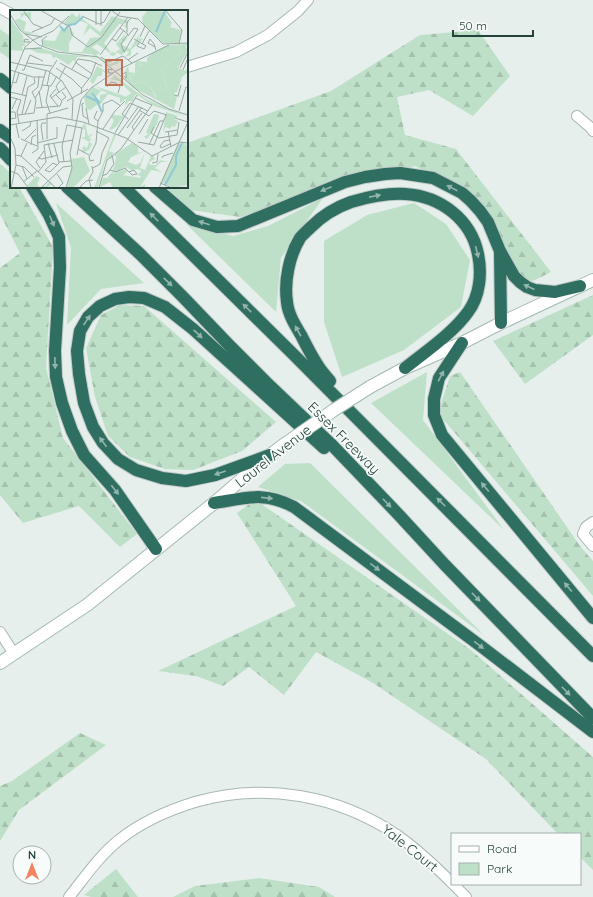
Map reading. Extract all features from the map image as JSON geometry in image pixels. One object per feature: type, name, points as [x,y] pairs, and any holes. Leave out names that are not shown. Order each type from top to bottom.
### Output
[{"type":"highway","points":[[0,79],[10,87]]},
{"type":"highway","points":[[0,130],[10,137]]},
{"type":"highway","points":[[0,148],[10,159]]},
{"type":"highway","points":[[156,188],[193,220],[217,227],[238,226],[345,182],[385,174],[400,173],[433,178],[462,193],[472,201],[488,222],[500,251],[517,280],[527,287],[535,290],[555,292],[580,286]]},
{"type":"highway","points":[[33,188],[49,215],[58,237],[60,267],[55,351],[56,377],[62,403],[72,431],[84,456],[115,490],[156,549]]},
{"type":"highway","name":"Essex Freeway","points":[[68,188],[140,254],[228,345],[331,444],[445,565],[593,718]]},
{"type":"highway","name":"Essex Freeway","points":[[125,188],[377,438],[593,656]]},
{"type":"highway","points":[[377,438],[317,365],[291,318],[287,302],[287,272],[300,238],[323,216],[333,210],[363,199],[392,194],[425,197],[445,206],[460,219],[473,237],[477,248],[480,265],[480,279],[476,297],[468,312],[453,329],[405,368]]},
{"type":"highway","points":[[500,251],[500,322]]},
{"type":"highway","points":[[270,455],[215,475],[186,481],[162,478],[136,470],[118,459],[103,443],[93,427],[84,403],[77,351],[80,331],[88,317],[100,306],[115,299],[129,297],[144,298],[165,307],[193,329],[326,451],[371,486]]},
{"type":"highway","points":[[462,343],[439,378],[434,399],[434,415],[442,435],[593,618]]},
{"type":"highway","points":[[214,503],[250,497],[262,497],[275,498],[294,507],[593,732]]},
{"type":"main road","name":"Laurel Avenue","points":[[0,663],[87,605],[214,503],[270,455],[334,410],[370,387],[405,368],[462,343],[500,322],[593,280]]},
{"type":"street","points":[[188,67],[236,52],[268,34],[298,11],[308,0]]},
{"type":"street","points":[[0,8],[10,13]]},
{"type":"street","points":[[576,116],[593,131]]},
{"type":"street","points":[[593,522],[586,527],[583,534],[593,546]]},
{"type":"street","points":[[0,632],[14,654]]},
{"type":"street","name":"Yale Court","points":[[69,897],[95,863],[119,840],[140,826],[162,814],[209,798],[258,792],[308,797],[332,803],[355,812],[398,836],[436,867],[451,883]]},
{"type":"street","name":"Yale Court","points":[[453,885],[466,897]]},
{"type":"green space","points":[[0,29],[10,36],[10,59],[0,52]]},
{"type":"green space","points":[[478,30],[510,76],[473,116],[429,90],[397,97],[405,135],[456,149],[551,272],[533,281],[524,280],[476,197],[415,166],[240,217],[190,210],[167,188],[188,188],[188,143],[331,91],[420,35]]},
{"type":"green space","points":[[0,164],[10,172],[10,188],[20,188],[53,247],[46,368],[63,438],[137,534],[120,547],[79,506],[23,523],[0,495],[0,268],[20,253],[0,214]]},
{"type":"green space","points":[[323,198],[281,258],[276,312],[185,223],[233,236],[268,226]]},
{"type":"green space","points":[[56,203],[144,283],[101,289],[67,325],[71,248]]},
{"type":"green space","points":[[414,203],[446,224],[470,260],[461,307],[404,350],[342,377],[324,322],[324,241],[367,215]]},
{"type":"green space","points":[[593,295],[593,335],[525,384],[493,341]]},
{"type":"green space","points":[[120,305],[144,306],[276,422],[242,451],[193,470],[165,469],[130,457],[108,436],[95,397],[86,348],[101,315]]},
{"type":"green space","points":[[427,372],[423,420],[504,530],[371,403]]},
{"type":"green space","points":[[460,372],[580,546],[593,561],[593,596],[438,413],[450,376]]},
{"type":"green space","points":[[310,463],[484,635],[301,501],[258,487],[285,464]]},
{"type":"green space","points":[[260,503],[471,650],[593,757],[593,870],[581,858],[581,833],[557,833],[486,759],[373,683],[316,652],[284,695],[249,667],[223,686],[196,676],[158,671],[296,606],[237,513],[248,505]]},
{"type":"green space","points":[[80,733],[106,745],[19,810],[0,841],[0,786],[12,781]]},
{"type":"green space","points":[[116,869],[138,897],[91,897],[84,895]]},
{"type":"green space","points":[[259,878],[319,887],[335,897],[173,897],[195,886]]}]
